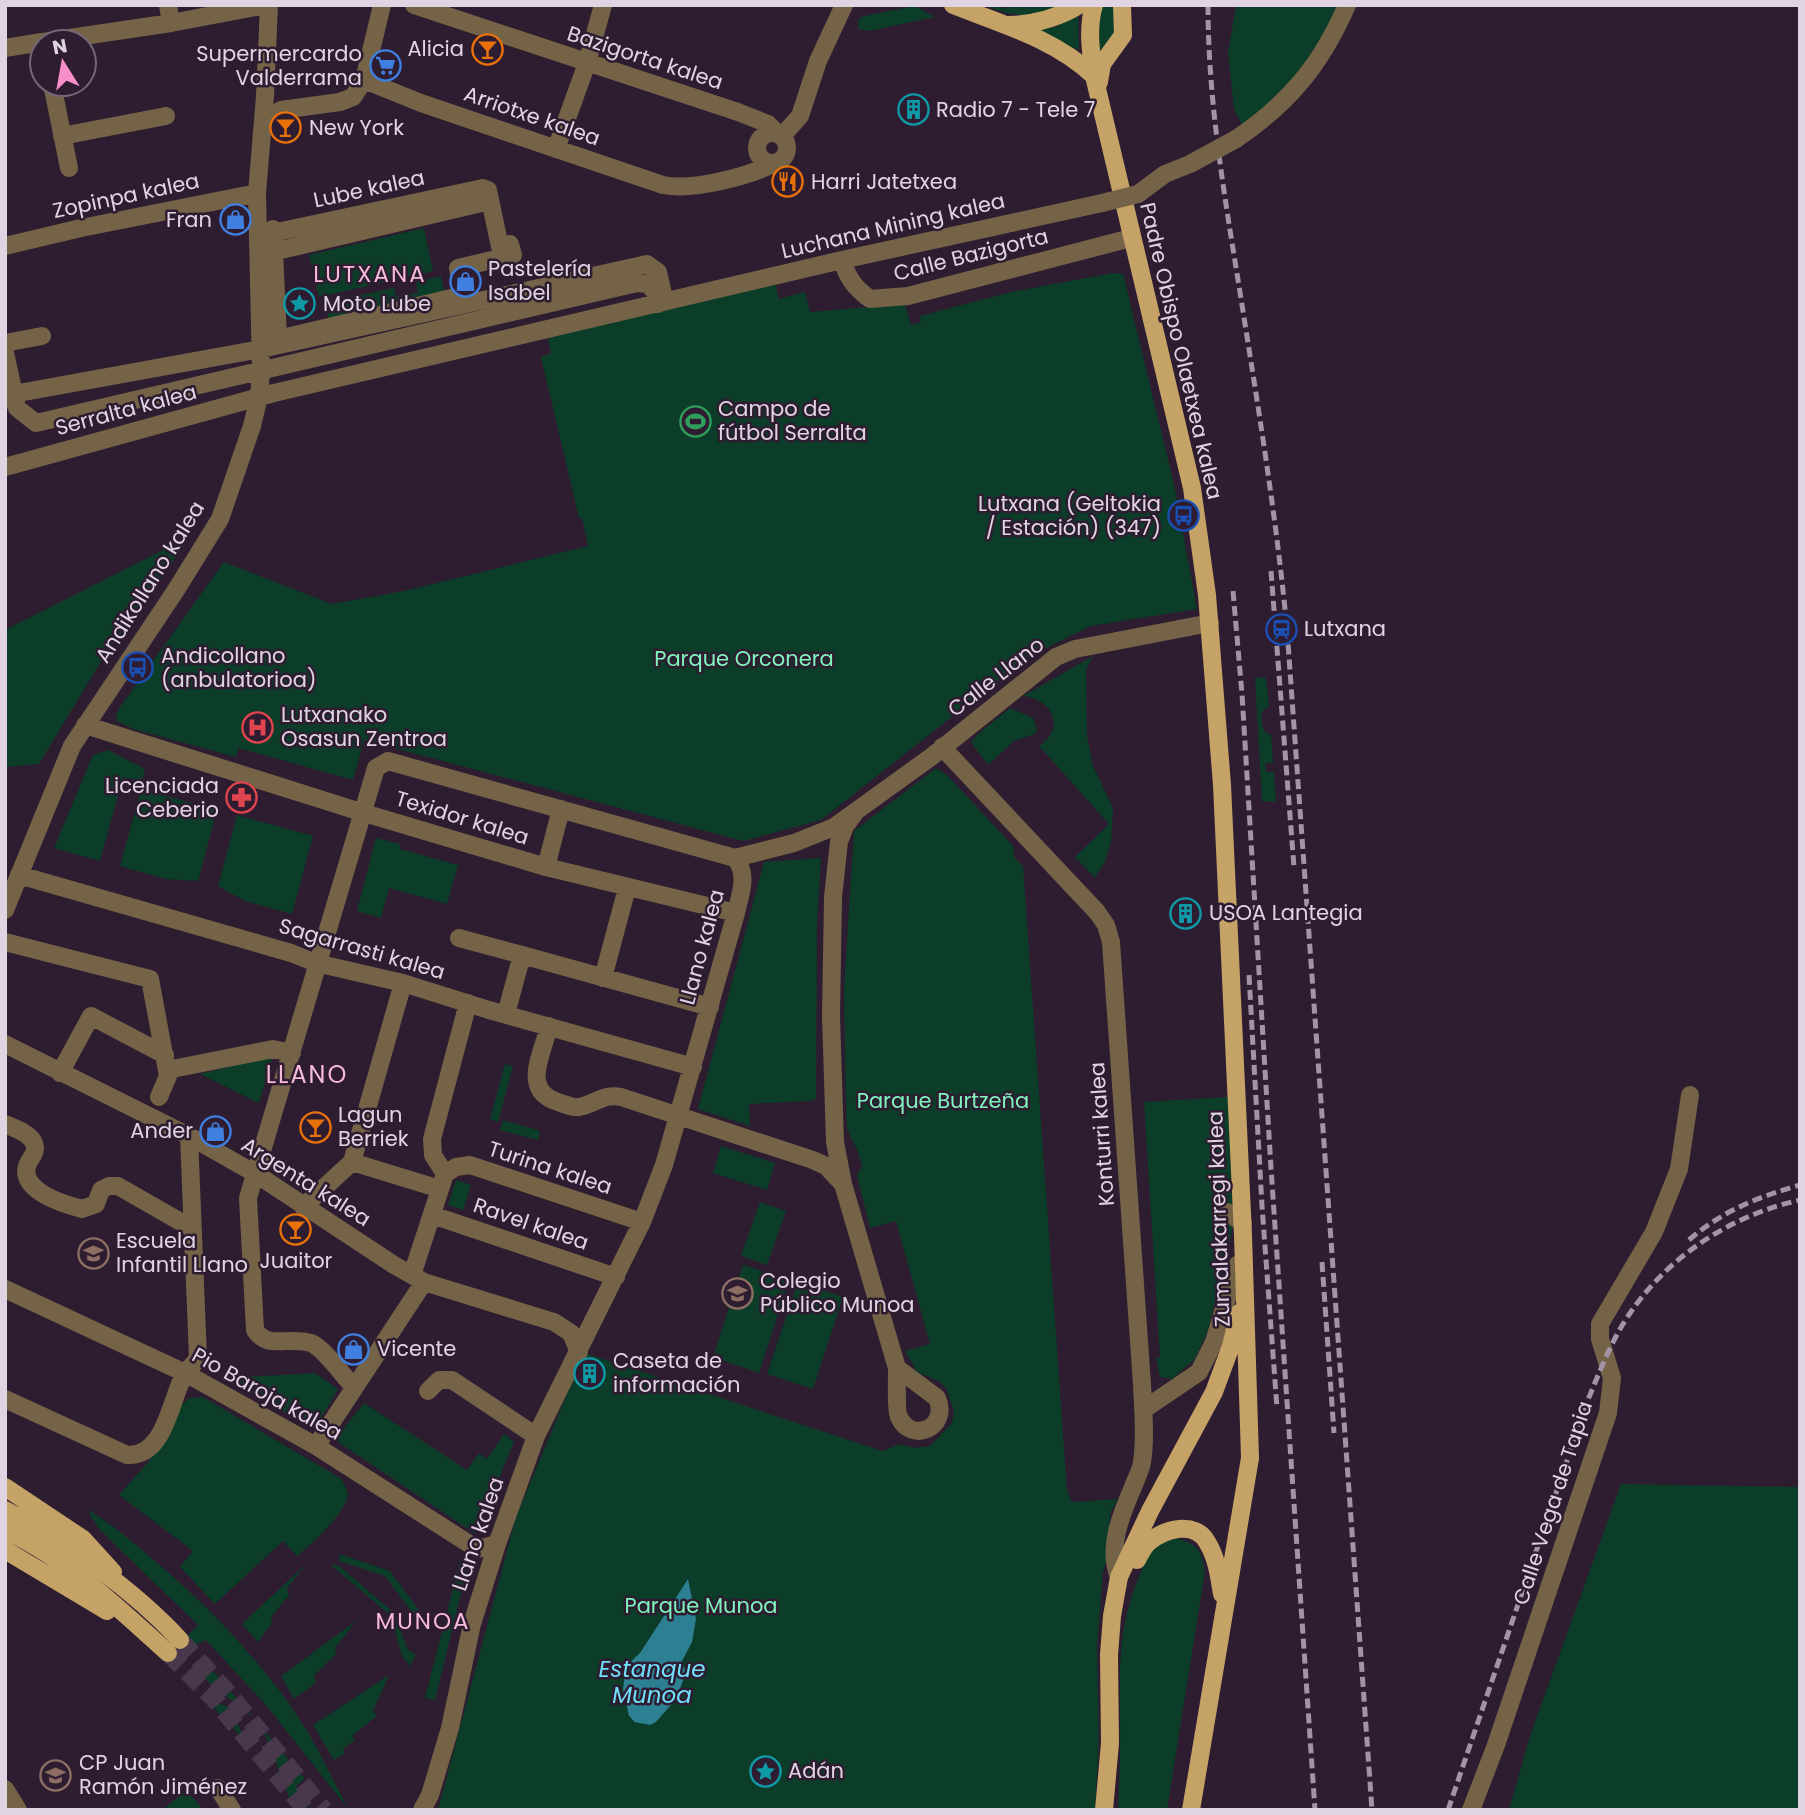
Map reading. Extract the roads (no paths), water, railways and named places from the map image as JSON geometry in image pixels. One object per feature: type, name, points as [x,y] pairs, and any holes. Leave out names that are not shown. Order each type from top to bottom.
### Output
[{"type":"main road","points":[[953,5],[1040,39],[1078,60],[1096,84]]},
{"type":"main road","points":[[1003,25],[1032,24],[1067,13],[1079,5]]},
{"type":"main road","points":[[1085,5],[1083,44],[1085,57],[1096,84]]},
{"type":"main road","points":[[1094,5],[1090,18],[1090,44],[1096,84]]},
{"type":"main road","points":[[1096,84],[1102,64],[1123,35],[1122,5]]},
{"type":"main road","name":"Padre Obispo Olaetxea kalea","points":[[1096,84],[1192,488],[1210,623]]},
{"type":"main road","name":"Zumalakarregi kalea","points":[[1191,1810],[1250,1458],[1243,1229],[1222,785],[1210,623]]},
{"type":"main road","points":[[1104,1810],[1110,1743],[1109,1655],[1112,1616],[1119,1583],[1150,1511],[1214,1392],[1231,1346],[1239,1317],[1237,1265],[1243,1229]]},
{"type":"main road","points":[[5,1487],[83,1539],[140,1600],[174,1646],[154,1640],[60,1580],[5,1550]]},
{"type":"main road","points":[[5,1510],[69,1549],[140,1600]]},
{"type":"main road","points":[[1119,1583],[1147,1543],[1168,1530],[1188,1528],[1206,1538],[1216,1561],[1225,1610]]},
{"type":"main road","points":[[5,1530],[28,1541],[83,1578],[154,1640]]},
{"type":"street","points":[[98,30],[170,14],[267,5]]},
{"type":"street","name":"Andikollano kalea","points":[[5,910],[62,769],[85,725],[176,590],[220,519],[252,426],[259,397],[266,254],[257,193],[265,96],[267,5]]},
{"type":"street","points":[[263,120],[281,110],[340,102],[353,97],[364,79],[382,5]]},
{"type":"street","name":"Bazigorta kalea","points":[[414,5],[738,112],[768,124],[780,135]]},
{"type":"street","points":[[556,149],[587,63],[603,5]]},
{"type":"street","points":[[780,135],[787,150],[783,158],[777,162],[764,160],[758,147],[764,135],[780,135],[800,116],[818,61],[844,5]]},
{"type":"street","name":"Luchana Mining kalea","points":[[259,397],[660,299],[1138,194],[1166,174],[1236,139],[1290,97],[1313,67],[1337,28],[1347,5]]},
{"type":"street","points":[[5,48],[28,44]]},
{"type":"street","name":"Arriotxe kalea","points":[[364,79],[421,103],[663,185],[678,188],[763,169],[777,162]]},
{"type":"street","points":[[265,96],[281,110]]},
{"type":"street","points":[[55,98],[69,169]]},
{"type":"street","points":[[62,136],[166,116]]},
{"type":"street","name":"Zopinpa kalea","points":[[5,246],[257,193]]},
{"type":"street","name":"Lube kalea","points":[[490,201],[500,247],[510,244],[513,255],[458,268],[464,295],[278,339],[266,254],[490,201]]},
{"type":"street","name":"Calle Bazigorta","points":[[842,260],[847,277],[856,288],[870,299],[889,299],[1131,238]]},
{"type":"street","points":[[5,353],[9,397],[261,349],[647,264],[657,272],[660,299]]},
{"type":"street","points":[[261,371],[637,283],[648,284],[660,299]]},
{"type":"street","points":[[5,343],[42,336]]},
{"type":"street","points":[[287,390],[282,377],[290,364]]},
{"type":"street","name":"Serralta kalea","points":[[9,397],[17,408],[36,423],[261,371]]},
{"type":"street","name":"Serralta kalea","points":[[5,467],[259,397]]},
{"type":"street","name":"Calle Llano","points":[[854,814],[1042,666],[1075,649],[1210,623]]},
{"type":"street","name":"Texidor kalea","points":[[85,725],[546,867],[736,914]]},
{"type":"street","name":"Konturri kalea","points":[[942,747],[1097,912],[1106,925],[1111,942],[1143,1410],[1142,1464],[1122,1513],[1115,1541],[1119,1583]]},
{"type":"street","name":"Texidor kalea","points":[[364,813],[376,768],[388,761],[735,858]]},
{"type":"street","name":"Texidor kalea","points":[[546,867],[561,809]]},
{"type":"street","points":[[354,1387],[314,1344],[292,1339],[268,1341],[260,1338],[255,1329],[248,1198],[316,963],[364,813]]},
{"type":"street","points":[[735,858],[801,841],[834,827],[854,814]]},
{"type":"street","points":[[854,814],[845,826],[839,842],[833,897],[831,1016],[834,1122],[843,1184],[897,1368]]},
{"type":"street","points":[[801,841],[825,847],[837,861]]},
{"type":"street","name":"Llano kalea","points":[[422,1810],[430,1795],[450,1728],[472,1624],[497,1544],[536,1436],[642,1222],[680,1115],[736,914],[743,879],[742,866],[735,858]]},
{"type":"street","name":"Sagarrasti kalea","points":[[19,875],[291,953],[316,963],[403,984],[693,1067]]},
{"type":"street","points":[[603,978],[627,888]]},
{"type":"street","points":[[459,938],[710,1007]]},
{"type":"street","points":[[5,942],[150,979],[168,1076],[159,1097]]},
{"type":"street","points":[[506,1014],[522,955]]},
{"type":"street","points":[[303,1207],[352,1162],[403,984]]},
{"type":"street","points":[[316,1447],[418,1279],[442,1182],[433,1155],[432,1139],[468,1003]]},
{"type":"street","points":[[60,1073],[91,1016],[166,1063],[274,1049],[292,1053]]},
{"type":"street","points":[[549,1026],[536,1077],[543,1095],[574,1107],[614,1095],[813,1160],[827,1166],[843,1184]]},
{"type":"street","name":"Argenta kalea","points":[[5,1044],[189,1136],[256,1174],[303,1207],[418,1279],[554,1322],[571,1333],[579,1352]]},
{"type":"street","name":"Calle Vega de Tapia","points":[[1471,1810],[1496,1745],[1608,1413],[1612,1378],[1600,1339],[1600,1324],[1654,1232],[1679,1169],[1690,1095]]},
{"type":"street","points":[[813,1160],[828,1147],[834,1122]]},
{"type":"street","points":[[5,1124],[27,1135],[34,1143],[34,1153],[27,1166],[27,1179],[33,1189],[82,1209],[96,1203],[101,1190],[118,1186],[193,1229]]},
{"type":"street","points":[[5,1399],[127,1455],[146,1452],[152,1446],[170,1414],[185,1373],[198,1358],[189,1136]]},
{"type":"street","points":[[231,1161],[245,1161],[261,1152]]},
{"type":"street","points":[[352,1162],[442,1182]]},
{"type":"street","name":"Turina kalea","points":[[442,1182],[456,1167],[470,1165],[642,1222]]},
{"type":"street","points":[[1227,1212],[1243,1229]]},
{"type":"street","name":"Ravel kalea","points":[[432,1214],[616,1277]]},
{"type":"street","points":[[1143,1410],[1199,1372],[1214,1342],[1237,1265]]},
{"type":"street","name":"Pio Baroja kalea","points":[[5,1289],[185,1373],[316,1447],[477,1549],[497,1544]]},
{"type":"street","points":[[428,1391],[439,1380],[452,1380],[536,1436]]},
{"type":"street","points":[[1142,1384],[1152,1390],[1172,1392]]},
{"type":"street","points":[[218,1788],[232,1810]]},
{"type":"street","points":[[5,1790],[18,1810]]},
{"type":"water","name":"Estanque Munoa","points":[[688,1579],[696,1619],[692,1642],[682,1661],[686,1673],[676,1699],[656,1722],[650,1725],[635,1722],[629,1716],[623,1689],[626,1666],[640,1653]]},
{"type":"tunnel","points":[[180,1640],[229,1694],[324,1810]]},
{"type":"tunnel","points":[[168,1653],[214,1699],[306,1810]]},
{"type":"railway","points":[[1208,5],[1218,146],[1266,457],[1287,629],[1372,1810]]},
{"type":"railway","points":[[1271,571],[1294,867]]},
{"type":"railway","points":[[1233,591],[1315,1810]]},
{"type":"railway","points":[[1249,975],[1277,1408]]},
{"type":"railway","points":[[1689,1240],[1714,1221],[1741,1206],[1800,1185]]},
{"type":"railway","points":[[1448,1810],[1587,1402],[1623,1324],[1657,1280],[1699,1244],[1747,1217],[1800,1200]]},
{"type":"railway","points":[[1322,1262],[1334,1433]]},
{"type":"place","name":"Alicia","points":[[487,49]]},
{"type":"place","name":"Supermercardo Valderrama","points":[[385,66]]},
{"type":"place","name":"Radio 7 - Tele 7","points":[[913,110]]},
{"type":"place","name":"New York","points":[[286,128]]},
{"type":"place","name":"Harri Jatetxea","points":[[788,182]]},
{"type":"place","name":"Fran","points":[[235,220]]},
{"type":"place","name":"Pastelería Isabel","points":[[465,281]]},
{"type":"place","name":"Moto Lube","points":[[300,304]]},
{"type":"place","name":"Campo de fútbol Serralta","points":[[695,421]]},
{"type":"place","name":"Lutxana (Geltokia / Estación) (347)","points":[[1184,516]]},
{"type":"place","name":"Lutxana","points":[[1281,629]]},
{"type":"place","name":"Andicollano (anbulatorioa)","points":[[138,668]]},
{"type":"place","name":"Lutxanako Osasun Zentroa","points":[[258,727]]},
{"type":"place","name":"Licenciada Ceberio","points":[[242,798]]},
{"type":"place","name":"USOA Lantegia","points":[[1186,913]]},
{"type":"place","name":"Lagun Berriek","points":[[315,1127]]},
{"type":"place","name":"Ander","points":[[216,1131]]},
{"type":"place","name":"Juaitor","points":[[296,1229]]},
{"type":"place","name":"Escuela Infantil Llano","points":[[93,1253]]},
{"type":"place","name":"Colegio Público Munoa","points":[[737,1293]]},
{"type":"place","name":"Vicente","points":[[354,1349]]},
{"type":"place","name":"Caseta de información","points":[[590,1373]]},
{"type":"place","name":"Adán","points":[[765,1771]]},
{"type":"place","name":"CP Juan Ramón Jiménez","points":[[56,1775]]},
{"type":"district","name":"LUTXANA","points":[[370,274]]},
{"type":"district","name":"LLANO","points":[[307,1075]]},
{"type":"district","name":"MUNOA","points":[[423,1621]]},
{"type":"park label","name":"Parque Orconera","points":[[744,659]]},
{"type":"park label","name":"Parque Burtzeña","points":[[943,1101]]},
{"type":"park label","name":"Parque Munoa","points":[[701,1606]]}]
